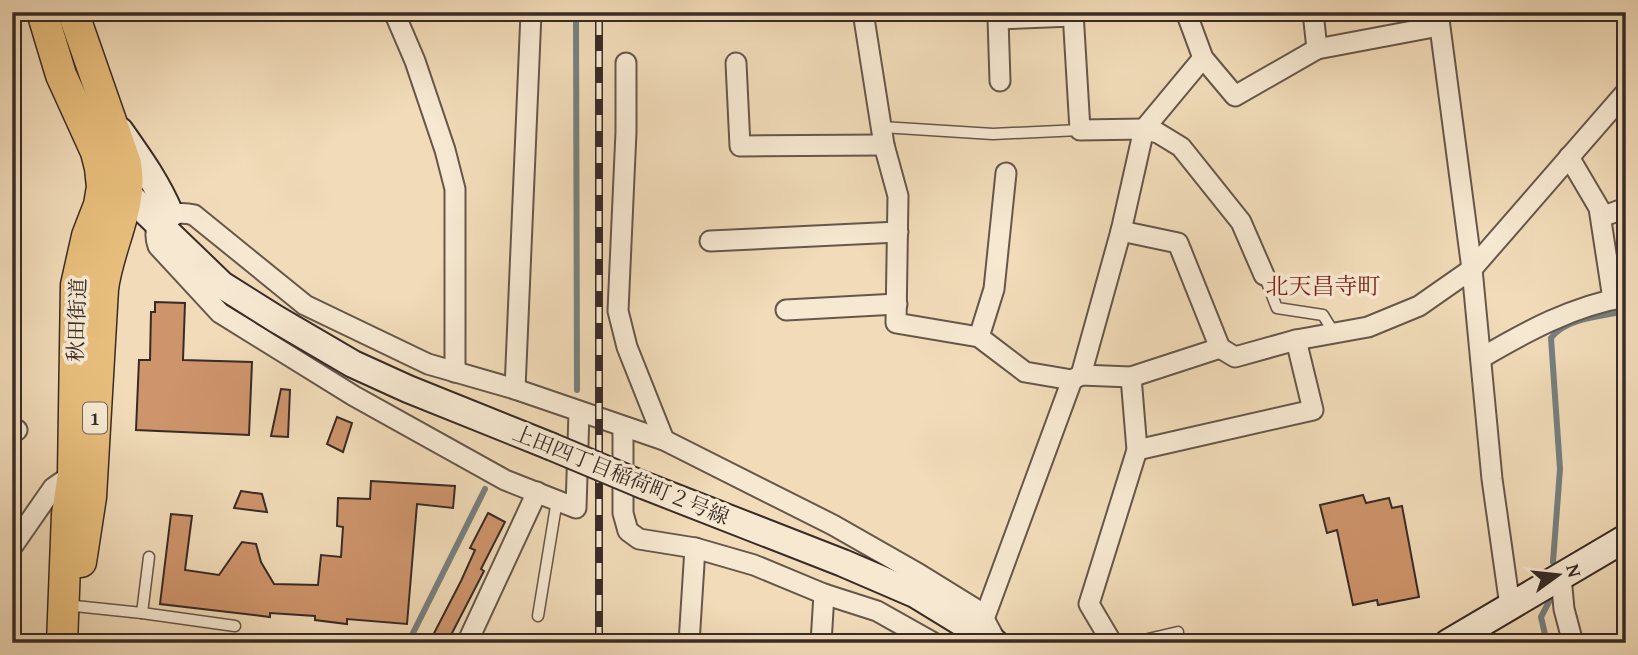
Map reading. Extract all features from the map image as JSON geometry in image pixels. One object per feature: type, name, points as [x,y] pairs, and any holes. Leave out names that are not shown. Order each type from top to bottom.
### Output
[{"type":"main road","name":"秋田街道","points":[[42,12],[61,75],[96,152],[102,187],[106,266],[91,497],[72,643]]},
{"type":"main road","name":"秋田街道","points":[[62,643],[67,514],[72,474],[76,285],[83,248],[128,197],[129,179],[73,12]]},
{"type":"street","points":[[394,12],[415,61],[455,189],[455,372]]},
{"type":"street","points":[[515,389],[529,12]]},
{"type":"street","points":[[863,12],[883,136],[898,196],[896,323],[979,337],[1025,372],[1077,378],[1131,376],[1220,348]]},
{"type":"street","points":[[1186,12],[1203,58],[1235,96],[1317,49],[1438,19],[1472,269],[1492,479],[1510,606]]},
{"type":"street","points":[[1314,12],[1317,49]]},
{"type":"street","points":[[1000,81],[998,16],[1073,14],[1080,130],[1144,129],[1158,133],[1181,147],[1241,222],[1264,275]]},
{"type":"street","points":[[992,635],[1077,378],[1121,231],[1144,129],[1203,58]]},
{"type":"street","points":[[626,63],[626,132],[618,311],[632,359],[664,440]]},
{"type":"street","points":[[736,63],[740,146],[883,136]]},
{"type":"street","points":[[1121,231],[1178,243],[1220,348],[1235,357],[1296,340],[1368,327],[1419,306],[1472,269],[1626,92]]},
{"type":"street","points":[[110,118],[160,191],[164,219],[154,236],[158,246],[220,313],[354,397],[505,480],[576,508],[579,412]]},
{"type":"street","points":[[96,152],[115,183],[128,197],[153,203],[164,219]]},
{"type":"street","points":[[1481,358],[1550,320],[1619,298],[1600,208],[1569,157]]},
{"type":"street","points":[[979,337],[994,289],[1006,173]]},
{"type":"street","points":[[1601,217],[1626,208]]},
{"type":"street","points":[[104,226],[124,224],[131,220],[164,219],[181,212],[194,215],[304,305],[428,364],[515,389],[664,440],[833,525],[974,607],[992,635]]},
{"type":"street","name":"上田四丁目稲荷町２号線","points":[[164,219],[222,285],[353,364],[643,485],[843,563],[915,594],[992,635]]},
{"type":"street","points":[[710,241],[898,232]]},
{"type":"street","points":[[786,310],[897,304]]},
{"type":"street","points":[[1137,450],[1313,410],[1296,340]]},
{"type":"street","points":[[1112,643],[1088,604],[1137,450],[1131,376]]},
{"type":"street","points":[[623,427],[623,513],[628,531],[639,539],[695,548],[754,565],[824,594],[877,611],[916,638],[934,643]]},
{"type":"street","points":[[12,547],[53,488],[72,474]]},
{"type":"street","points":[[467,643],[537,492]]},
{"type":"street","points":[[1448,643],[1626,538]]},
{"type":"street","points":[[689,643],[695,548]]},
{"type":"street","points":[[1561,576],[1564,609],[1573,643]]},
{"type":"street","points":[[821,643],[824,594]]},
{"type":"lane","points":[[883,136],[1080,130]]},
{"type":"lane","points":[[1264,275],[1278,308],[1322,315],[1334,333]]},
{"type":"lane","points":[[538,616],[556,500]]},
{"type":"lane","points":[[142,613],[149,557]]},
{"type":"lane","points":[[75,606],[235,626]]},
{"type":"lane","points":[[1131,643],[1178,632]]},
{"type":"building","points":[[155,302],[185,303],[183,360],[252,362],[249,435],[136,430],[139,360],[150,360],[151,312],[155,312]]},
{"type":"building","points":[[281,389],[290,390],[288,437],[271,436]]},
{"type":"building","points":[[337,417],[352,423],[343,452],[327,444]]},
{"type":"building","points":[[371,481],[455,486],[453,508],[417,504],[407,624],[347,619],[347,624],[315,620],[315,616],[270,613],[270,617],[160,604],[171,514],[192,516],[185,570],[219,575],[242,542],[256,544],[261,562],[274,584],[318,585],[321,555],[341,557],[343,527],[337,526],[338,498],[370,499]]},
{"type":"building","points":[[241,491],[262,494],[267,512],[234,508]]},
{"type":"building","points":[[1363,495],[1366,503],[1389,498],[1392,508],[1402,506],[1419,597],[1378,605],[1377,600],[1353,605],[1337,530],[1327,533],[1320,505]]},
{"type":"building","points":[[488,513],[505,522],[481,569],[484,571],[450,637],[450,643],[429,643],[461,581],[475,550],[470,548]]},
{"type":"waterway","points":[[576,12],[577,390]]},
{"type":"waterway","points":[[1553,562],[1560,469],[1551,338],[1575,322],[1626,311]]},
{"type":"waterway","points":[[408,643],[485,489]]},
{"type":"waterway","points":[[1547,643],[1541,617],[1552,596]]},
{"type":"railway","points":[[599,12],[599,643]]},
{"type":"district","name":"北天昌寺町","points":[[1323,286]]}]
